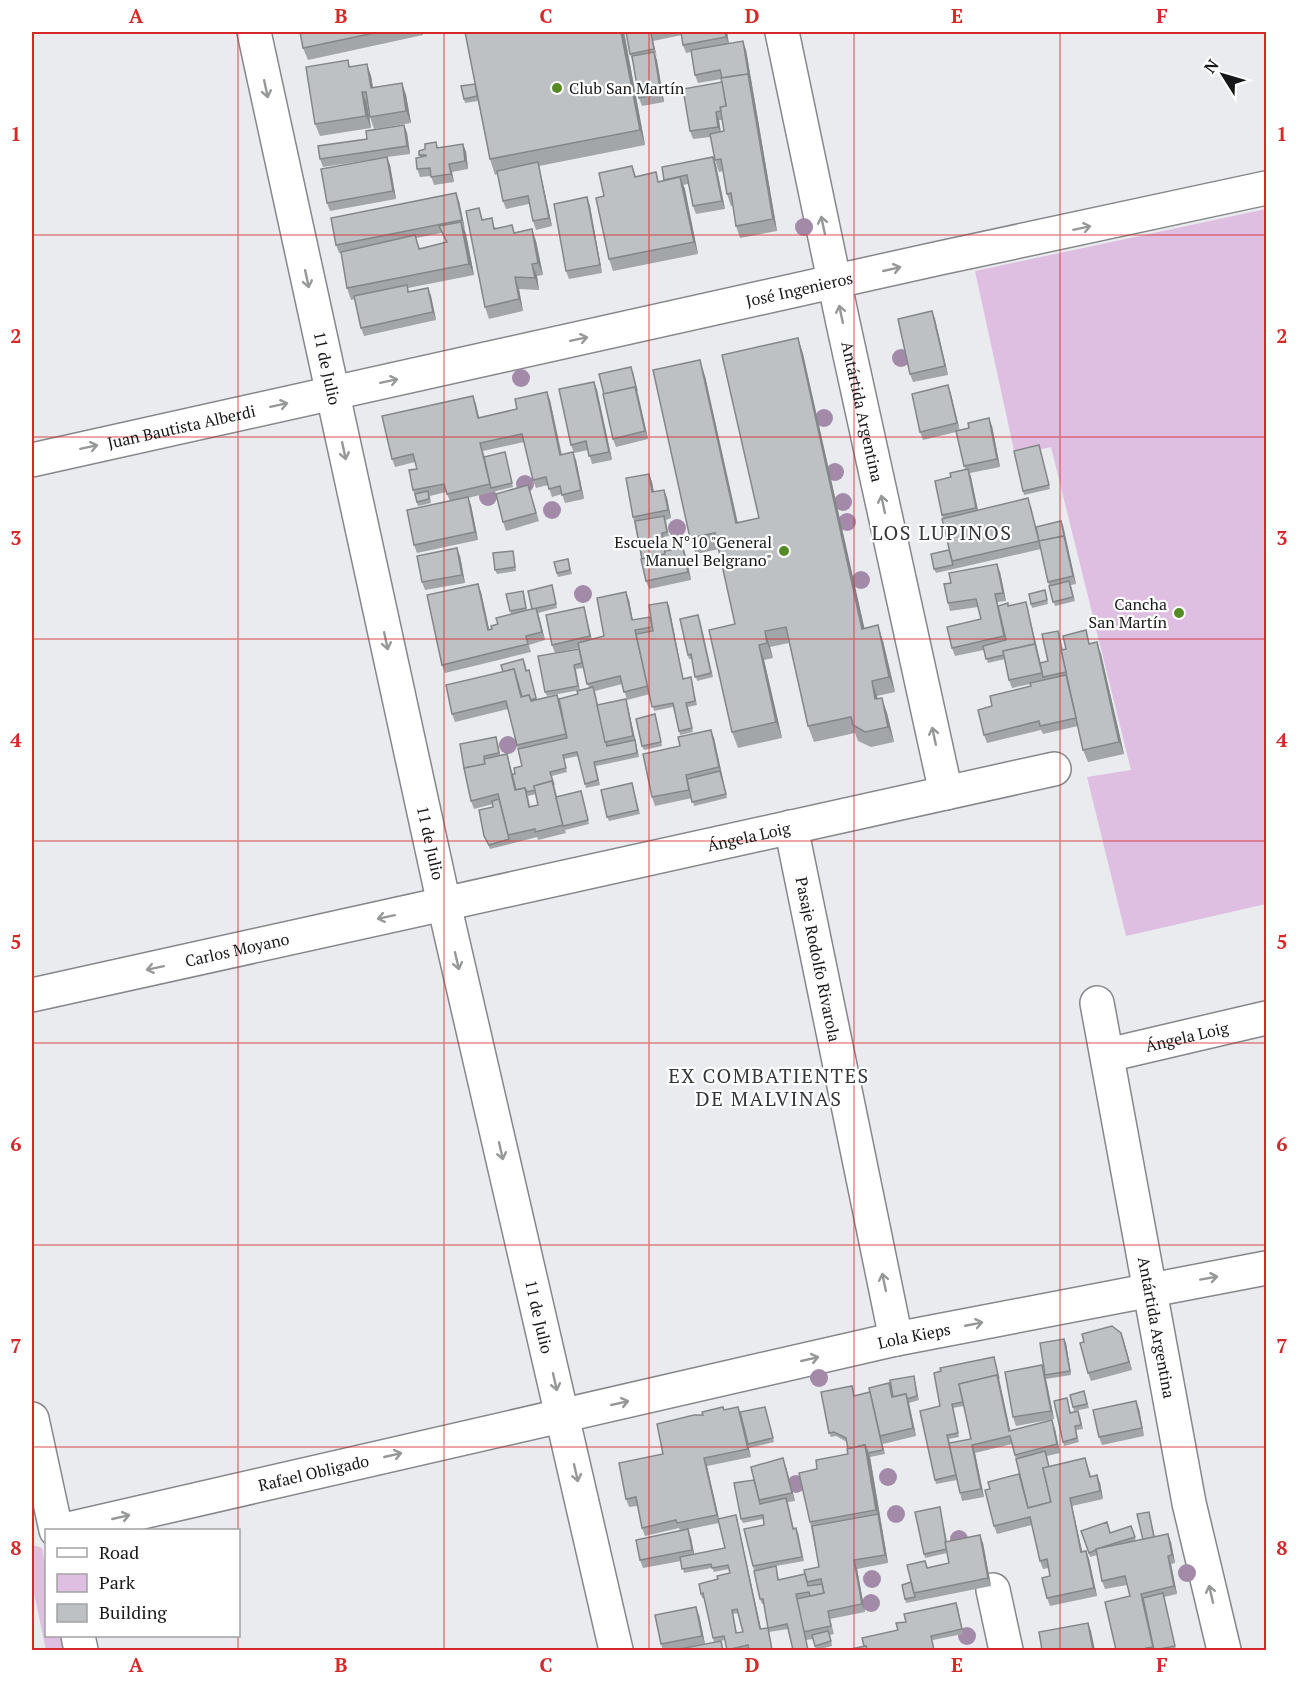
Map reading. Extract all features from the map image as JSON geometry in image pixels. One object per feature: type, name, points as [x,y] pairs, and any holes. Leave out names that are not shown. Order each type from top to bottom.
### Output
[{"type":"street","name":"11 de Julio","points":[[254,32],[444,904],[616,1650]]},
{"type":"street","name":"Antártida Argentina","points":[[782,32],[946,793]]},
{"type":"street","name":"José Ingenieros","points":[[332,393],[835,283],[952,255],[1266,188]]},
{"type":"street","name":"Juan Bautista Alberdi","points":[[32,460],[332,393]]},
{"type":"street","name":"Ángela Loig","points":[[444,904],[1054,769]]},
{"type":"street","name":"Pasaje Rodolfo Rivarola","points":[[791,827],[896,1339]]},
{"type":"street","name":"Carlos Moyano","points":[[32,995],[444,904]]},
{"type":"street","name":"Antártida Argentina","points":[[1097,1003],[1189,1503],[1224,1650]]},
{"type":"street","name":"Ángela Loig","points":[[1108,1055],[1266,1018]]},
{"type":"street","name":"Lola Kieps","points":[[563,1416],[896,1339],[1266,1268]]},
{"type":"street","name":"Rafael Obligado","points":[[68,1529],[563,1416]]},
{"type":"street","points":[[32,1419],[56,1529]]},
{"type":"street","points":[[993,1590],[1006,1650]]},
{"type":"green space","name":"Cancha San Martín","points":[[1266,209],[1266,904],[1126,936],[1087,777],[1131,770],[1051,447],[1015,455],[975,271]]},
{"type":"green space","points":[[32,1545],[42,1548],[45,1565],[45,1637],[60,1637],[64,1650],[46,1650],[32,1584]]},
{"type":"building","points":[[300,32],[379,32],[303,48]]},
{"type":"building","name":"Club San Martín","points":[[465,32],[621,32],[640,130],[490,159]]},
{"type":"building","points":[[626,32],[656,32],[651,33],[654,49],[630,54]]},
{"type":"building","points":[[681,32],[725,32],[726,37],[683,45]]},
{"type":"building","points":[[743,41],[749,78],[748,74],[722,78],[720,70],[695,75],[691,50]]},
{"type":"building","points":[[654,52],[661,94],[639,98],[632,56]]},
{"type":"building","points":[[348,60],[349,67],[367,64],[371,88],[402,83],[406,111],[370,117],[366,92],[362,92],[366,116],[315,124],[306,67]]},
{"type":"building","points":[[748,74],[773,219],[736,226],[731,193],[727,194],[721,159],[715,160],[710,134],[724,131],[720,107],[726,106],[721,78]]},
{"type":"building","points":[[722,82],[726,106],[720,107],[721,111],[716,112],[718,127],[690,131],[683,89]]},
{"type":"building","points":[[475,84],[477,96],[464,99],[461,86]]},
{"type":"building","points":[[404,125],[407,146],[320,159],[318,146],[367,139],[366,131]]},
{"type":"building","points":[[436,142],[437,148],[463,144],[465,161],[449,164],[451,174],[431,177],[430,168],[417,169],[416,158],[426,156],[419,155],[419,151],[425,149],[425,144]]},
{"type":"building","points":[[387,157],[393,191],[327,203],[321,169]]},
{"type":"building","points":[[713,157],[722,201],[693,206],[687,175],[664,180],[662,167]]},
{"type":"building","points":[[538,162],[549,218],[533,221],[528,196],[503,201],[497,171]]},
{"type":"building","points":[[632,166],[635,177],[656,172],[658,182],[680,177],[694,242],[609,259],[596,198],[604,196],[599,173]]},
{"type":"building","points":[[456,193],[462,220],[336,245],[331,218]]},
{"type":"building","points":[[587,197],[600,265],[566,271],[554,204]]},
{"type":"building","points":[[479,208],[482,220],[492,218],[494,229],[512,225],[514,233],[532,229],[538,263],[532,264],[535,278],[515,277],[519,299],[485,307],[466,211]]},
{"type":"building","points":[[461,222],[469,264],[347,288],[341,252],[415,235],[419,249],[447,242],[439,226]]},
{"type":"building","points":[[407,285],[408,292],[428,288],[433,312],[361,328],[354,296]]},
{"type":"building","points":[[932,311],[945,366],[910,374],[898,319]]},
{"type":"building","name":"Escuela N°10 \"General Manuel Belgrano\"","points":[[798,338],[862,629],[878,625],[889,677],[872,681],[875,699],[882,698],[888,727],[865,732],[853,725],[851,717],[808,726],[786,627],[765,631],[767,643],[759,645],[776,722],[732,732],[709,630],[735,624],[715,533],[690,538],[653,370],[700,360],[736,523],[759,518],[722,355]]},
{"type":"building","points":[[631,367],[637,391],[635,387],[604,394],[599,374]]},
{"type":"building","points":[[594,382],[609,452],[589,456],[586,441],[571,445],[559,389]]},
{"type":"building","points":[[948,385],[957,423],[920,432],[912,394]]},
{"type":"building","points":[[635,387],[645,431],[613,439],[603,394]]},
{"type":"building","points":[[547,392],[560,455],[573,452],[581,490],[562,495],[560,486],[549,489],[546,477],[533,480],[522,434],[480,443],[490,484],[447,494],[444,484],[413,490],[409,470],[417,469],[413,454],[392,459],[382,416],[473,396],[478,418],[517,409],[515,399]]},
{"type":"building","points":[[989,418],[997,459],[964,466],[956,431],[969,428],[968,423]]},
{"type":"building","points":[[1039,445],[1049,485],[1023,491],[1014,451]]},
{"type":"building","points":[[505,452],[512,483],[491,488],[484,457]]},
{"type":"building","points":[[968,469],[976,508],[942,515],[935,481],[951,477],[950,473]]},
{"type":"building","points":[[649,474],[652,492],[664,490],[668,510],[633,517],[626,478]]},
{"type":"building","points":[[528,485],[536,513],[503,522],[496,494]]},
{"type":"building","points":[[428,491],[429,499],[417,502],[415,494]]},
{"type":"building","points":[[468,497],[475,532],[414,545],[407,510]]},
{"type":"building","points":[[1028,498],[1039,541],[952,561],[942,519]]},
{"type":"building","points":[[664,516],[667,532],[662,533],[665,554],[642,559],[635,521]]},
{"type":"building","points":[[1061,521],[1065,540],[1064,536],[1039,541],[1036,527]]},
{"type":"building","points":[[1064,536],[1073,576],[1048,582],[1039,541]]},
{"type":"building","points":[[457,548],[462,575],[422,582],[417,556]]},
{"type":"building","points":[[683,548],[688,572],[646,581],[641,559]]},
{"type":"building","points":[[949,550],[953,565],[934,569],[931,554]]},
{"type":"building","points":[[513,551],[515,567],[495,570],[493,553]]},
{"type":"building","points":[[568,559],[570,570],[557,573],[554,562]]},
{"type":"building","points":[[997,564],[1003,593],[995,594],[1004,636],[952,648],[947,627],[981,619],[976,599],[948,603],[944,584],[951,583],[949,573]]},
{"type":"building","points":[[1069,581],[1073,597],[1053,602],[1049,586]]},
{"type":"building","points":[[478,584],[488,630],[492,629],[491,626],[498,624],[496,618],[536,608],[542,632],[526,636],[528,644],[442,665],[427,595]]},
{"type":"building","points":[[552,585],[556,604],[532,609],[528,591]]},
{"type":"building","points":[[1045,590],[1047,600],[1031,604],[1029,594]]},
{"type":"building","points":[[523,591],[526,608],[510,611],[506,594]]},
{"type":"building","points":[[626,592],[632,620],[650,617],[652,627],[635,630],[648,686],[624,692],[620,676],[587,684],[578,643],[604,636],[597,598]]},
{"type":"building","points":[[667,602],[683,679],[691,677],[695,701],[686,703],[692,728],[679,731],[673,703],[652,707],[636,634],[653,631],[649,605]]},
{"type":"building","points":[[1026,602],[1036,648],[1035,644],[1003,651],[1004,655],[986,659],[983,646],[1006,640],[998,606]]},
{"type":"building","points":[[584,607],[590,636],[552,645],[546,615]]},
{"type":"building","points":[[698,615],[711,673],[695,677],[691,654],[688,655],[680,619]]},
{"type":"building","points":[[1086,630],[1089,644],[1097,642],[1119,742],[1083,750],[1061,650],[1066,649],[1063,636]]},
{"type":"building","points":[[1058,631],[1066,672],[1043,677],[1040,663],[1048,661],[1042,634]]},
{"type":"building","points":[[1035,644],[1042,673],[1009,680],[1003,651]]},
{"type":"building","points":[[579,649],[582,663],[574,665],[578,686],[545,692],[538,656]]},
{"type":"building","points":[[523,659],[526,671],[529,670],[536,698],[531,700],[529,695],[522,697],[514,669],[503,672],[501,665]]},
{"type":"building","points":[[514,669],[521,697],[529,695],[531,701],[557,695],[566,734],[517,745],[506,701],[452,714],[446,685]]},
{"type":"building","points":[[1066,675],[1076,718],[1040,726],[1039,721],[984,735],[978,710],[992,706],[990,696],[1031,686],[1030,683]]},
{"type":"building","points":[[593,687],[607,746],[635,740],[637,753],[594,762],[598,780],[585,784],[577,752],[563,755],[566,768],[550,772],[554,785],[552,781],[534,786],[535,790],[527,792],[525,788],[516,790],[512,774],[515,774],[514,768],[522,766],[518,749],[567,738],[559,699]]},
{"type":"building","points":[[626,699],[633,736],[605,742],[597,705]]},
{"type":"building","points":[[655,714],[661,742],[642,746],[636,719]]},
{"type":"building","points":[[711,730],[719,767],[686,775],[689,790],[652,797],[643,754],[680,746],[678,737]]},
{"type":"building","points":[[496,737],[499,753],[484,756],[485,764],[464,768],[460,744]]},
{"type":"building","points":[[507,754],[515,790],[525,788],[529,807],[538,805],[534,786],[552,781],[563,825],[535,832],[535,829],[508,835],[498,794],[471,801],[464,768],[485,764],[484,759]]},
{"type":"building","points":[[720,771],[726,794],[692,802],[687,779]]},
{"type":"building","points":[[632,783],[638,810],[607,817],[601,790]]},
{"type":"building","points":[[581,791],[588,820],[563,826],[556,797]]},
{"type":"building","points":[[499,799],[509,839],[489,845],[484,836],[479,810],[493,807],[492,801]]},
{"type":"building","points":[[1112,1326],[1121,1333],[1129,1362],[1088,1373],[1080,1343],[1084,1342],[1082,1334]]},
{"type":"building","points":[[1064,1339],[1070,1371],[1045,1375],[1040,1343]]},
{"type":"building","points":[[994,1357],[999,1379],[997,1375],[959,1384],[963,1402],[952,1404],[958,1433],[947,1435],[956,1475],[935,1480],[920,1411],[940,1406],[934,1373],[941,1371],[940,1368]]},
{"type":"building","points":[[1042,1365],[1051,1411],[1013,1417],[1005,1372]]},
{"type":"building","points":[[997,1375],[1009,1431],[1052,1420],[1057,1444],[1015,1455],[1010,1436],[972,1445],[981,1489],[960,1493],[949,1443],[971,1439],[959,1384]]},
{"type":"building","points":[[914,1376],[917,1396],[907,1399],[906,1394],[893,1397],[890,1380]]},
{"type":"building","points":[[889,1383],[892,1397],[906,1394],[913,1428],[880,1436],[869,1388]]},
{"type":"building","points":[[852,1386],[854,1396],[870,1392],[883,1450],[868,1453],[865,1445],[848,1449],[846,1438],[834,1432],[829,1433],[821,1392]]},
{"type":"building","points":[[1084,1391],[1087,1404],[1073,1407],[1070,1395]]},
{"type":"building","points":[[1067,1398],[1070,1413],[1078,1411],[1081,1425],[1075,1426],[1077,1438],[1063,1442],[1054,1401]]},
{"type":"building","points":[[1136,1401],[1142,1428],[1099,1437],[1093,1410]]},
{"type":"building","points":[[723,1407],[724,1410],[738,1407],[748,1449],[704,1458],[717,1515],[677,1523],[676,1520],[642,1528],[636,1497],[626,1499],[619,1463],[663,1454],[657,1424],[703,1415],[702,1412]]},
{"type":"building","points":[[765,1407],[773,1438],[748,1444],[740,1412]]},
{"type":"building","points":[[865,1445],[876,1510],[810,1522],[799,1473],[817,1469],[816,1460],[848,1454],[847,1449]]},
{"type":"building","points":[[1045,1451],[1049,1467],[1043,1468],[1051,1502],[1028,1508],[1016,1459]]},
{"type":"building","points":[[783,1458],[792,1493],[759,1500],[751,1467]]},
{"type":"building","points":[[1085,1458],[1090,1477],[1097,1475],[1100,1491],[1070,1498],[1081,1552],[1086,1551],[1094,1588],[1047,1598],[1042,1578],[1050,1576],[1047,1559],[1040,1561],[1030,1517],[994,1526],[985,1490],[990,1489],[988,1482],[1019,1474],[1028,1508],[1051,1502],[1043,1468]]},
{"type":"building","points":[[754,1480],[760,1504],[786,1498],[802,1557],[753,1566],[744,1529],[764,1525],[763,1515],[741,1519],[734,1483]]},
{"type":"building","points":[[940,1507],[947,1549],[924,1554],[915,1512]]},
{"type":"building","points":[[1149,1512],[1154,1537],[1143,1540],[1137,1514]]},
{"type":"building","points":[[878,1514],[885,1555],[854,1560],[862,1604],[828,1611],[831,1626],[803,1632],[796,1599],[824,1593],[821,1579],[807,1582],[804,1570],[819,1567],[812,1526]]},
{"type":"building","points":[[736,1515],[760,1629],[768,1628],[772,1650],[749,1650],[748,1645],[727,1650],[724,1636],[713,1638],[699,1584],[730,1573],[728,1565],[712,1568],[711,1564],[682,1569],[680,1557],[725,1548],[718,1519]],"holes":[[[737,1609],[743,1632],[736,1633],[732,1610]]]},
{"type":"building","points":[[1107,1522],[1110,1533],[1131,1526],[1135,1537],[1089,1553],[1081,1531]]},
{"type":"building","points":[[688,1529],[692,1550],[640,1560],[636,1540]]},
{"type":"building","points":[[1168,1534],[1172,1555],[1168,1556],[1174,1586],[1141,1594],[1153,1647],[1146,1648],[1147,1650],[1116,1650],[1105,1602],[1130,1596],[1125,1576],[1102,1581],[1096,1549]]},
{"type":"building","points":[[980,1535],[988,1578],[914,1593],[907,1565],[925,1561],[927,1568],[949,1563],[945,1542]]},
{"type":"building","points":[[776,1566],[778,1580],[805,1574],[808,1586],[822,1584],[824,1593],[810,1596],[809,1592],[796,1594],[808,1650],[793,1650],[787,1624],[768,1628],[763,1599],[760,1599],[754,1571]]},
{"type":"building","points":[[911,1582],[915,1597],[905,1599],[902,1585]]},
{"type":"building","points":[[1163,1593],[1175,1646],[1154,1650],[1143,1598]]},
{"type":"building","points":[[956,1603],[962,1629],[931,1636],[934,1650],[867,1650],[864,1646],[862,1638],[898,1630],[896,1623],[906,1622],[904,1614]]},
{"type":"building","points":[[696,1607],[702,1636],[661,1644],[655,1615]]},
{"type":"building","points":[[1088,1623],[1093,1650],[1042,1650],[1039,1632]]},
{"type":"building","points":[[828,1631],[831,1641],[815,1646],[812,1635]]},
{"type":"building","points":[[721,1641],[723,1650],[674,1650]]},
{"type":"building","points":[[866,1646],[867,1650],[846,1650]]},
{"type":"place","name":"Club San Martín","points":[[557,88]]},
{"type":"place","name":"Escuela N°10 \"General Manuel Belgrano\"","points":[[784,551]]},
{"type":"place","name":"Cancha San Martín","points":[[1179,613]]},
{"type":"district","name":"LOS LUPINOS","points":[[942,532]]},
{"type":"district","name":"EX COMBATIENTES DE MALVINAS","points":[[769,1086]]}]
